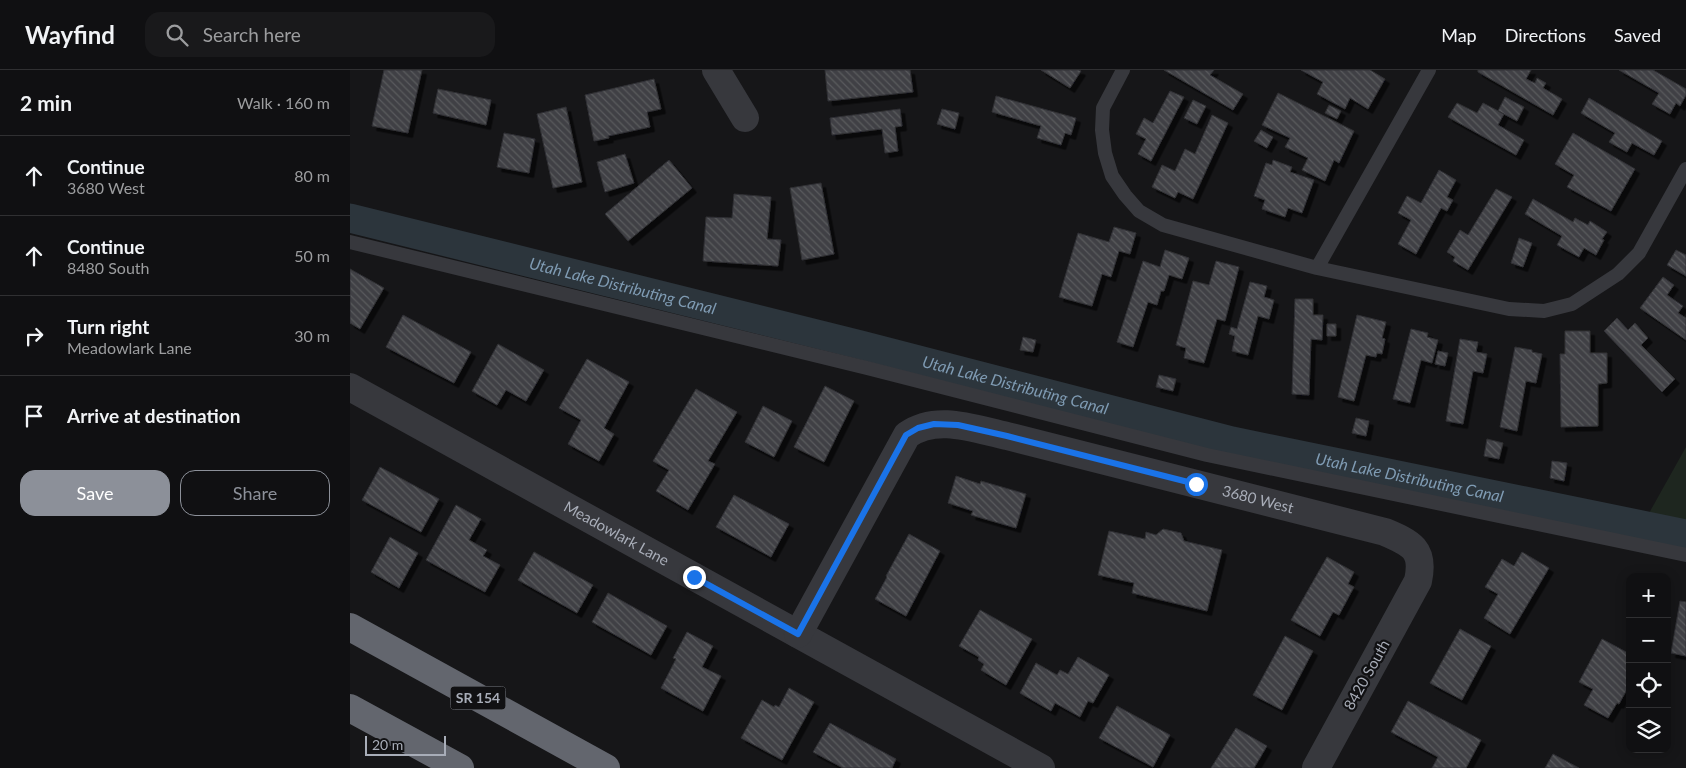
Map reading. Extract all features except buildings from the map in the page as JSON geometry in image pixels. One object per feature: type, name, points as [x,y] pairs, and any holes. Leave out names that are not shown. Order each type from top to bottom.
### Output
[{"type":"highway","name":"SR 154","points":[[350,627],[606,768]]},
{"type":"highway","points":[[350,708],[460,768]]},
{"type":"street","points":[[716,70],[745,118]]},
{"type":"street","name":"Meadowlark Lane","points":[[350,387],[1041,768]]},
{"type":"street","name":"3680 West","points":[[798,634],[906,435],[918,428],[934,424],[958,425],[1007,436],[1384,532],[1405,541],[1417,553],[1421,566],[1418,581]]},
{"type":"street","name":"8420 South","points":[[1316,768],[1418,581]]},
{"type":"lane","points":[[1122,70],[1103,108],[1102,130],[1105,153],[1112,176],[1139,211],[1163,225],[1317,268],[1509,309],[1544,311],[1572,304],[1618,274],[1639,252],[1686,169]]},
{"type":"lane","points":[[1317,268],[1429,70]]},
{"type":"lane","points":[[350,242],[868,368],[1206,455],[1686,554]]},
{"type":"shaded area","points":[[1686,447],[1686,522],[1648,515]]},
{"type":"waterway","name":"Utah Lake Distributing Canal","points":[[350,218],[861,345],[1232,441],[1686,534]]},
{"type":"route","points":[[694,577],[798,634],[906,435],[918,428],[934,424],[958,425],[1007,436],[1196,484]]}]
